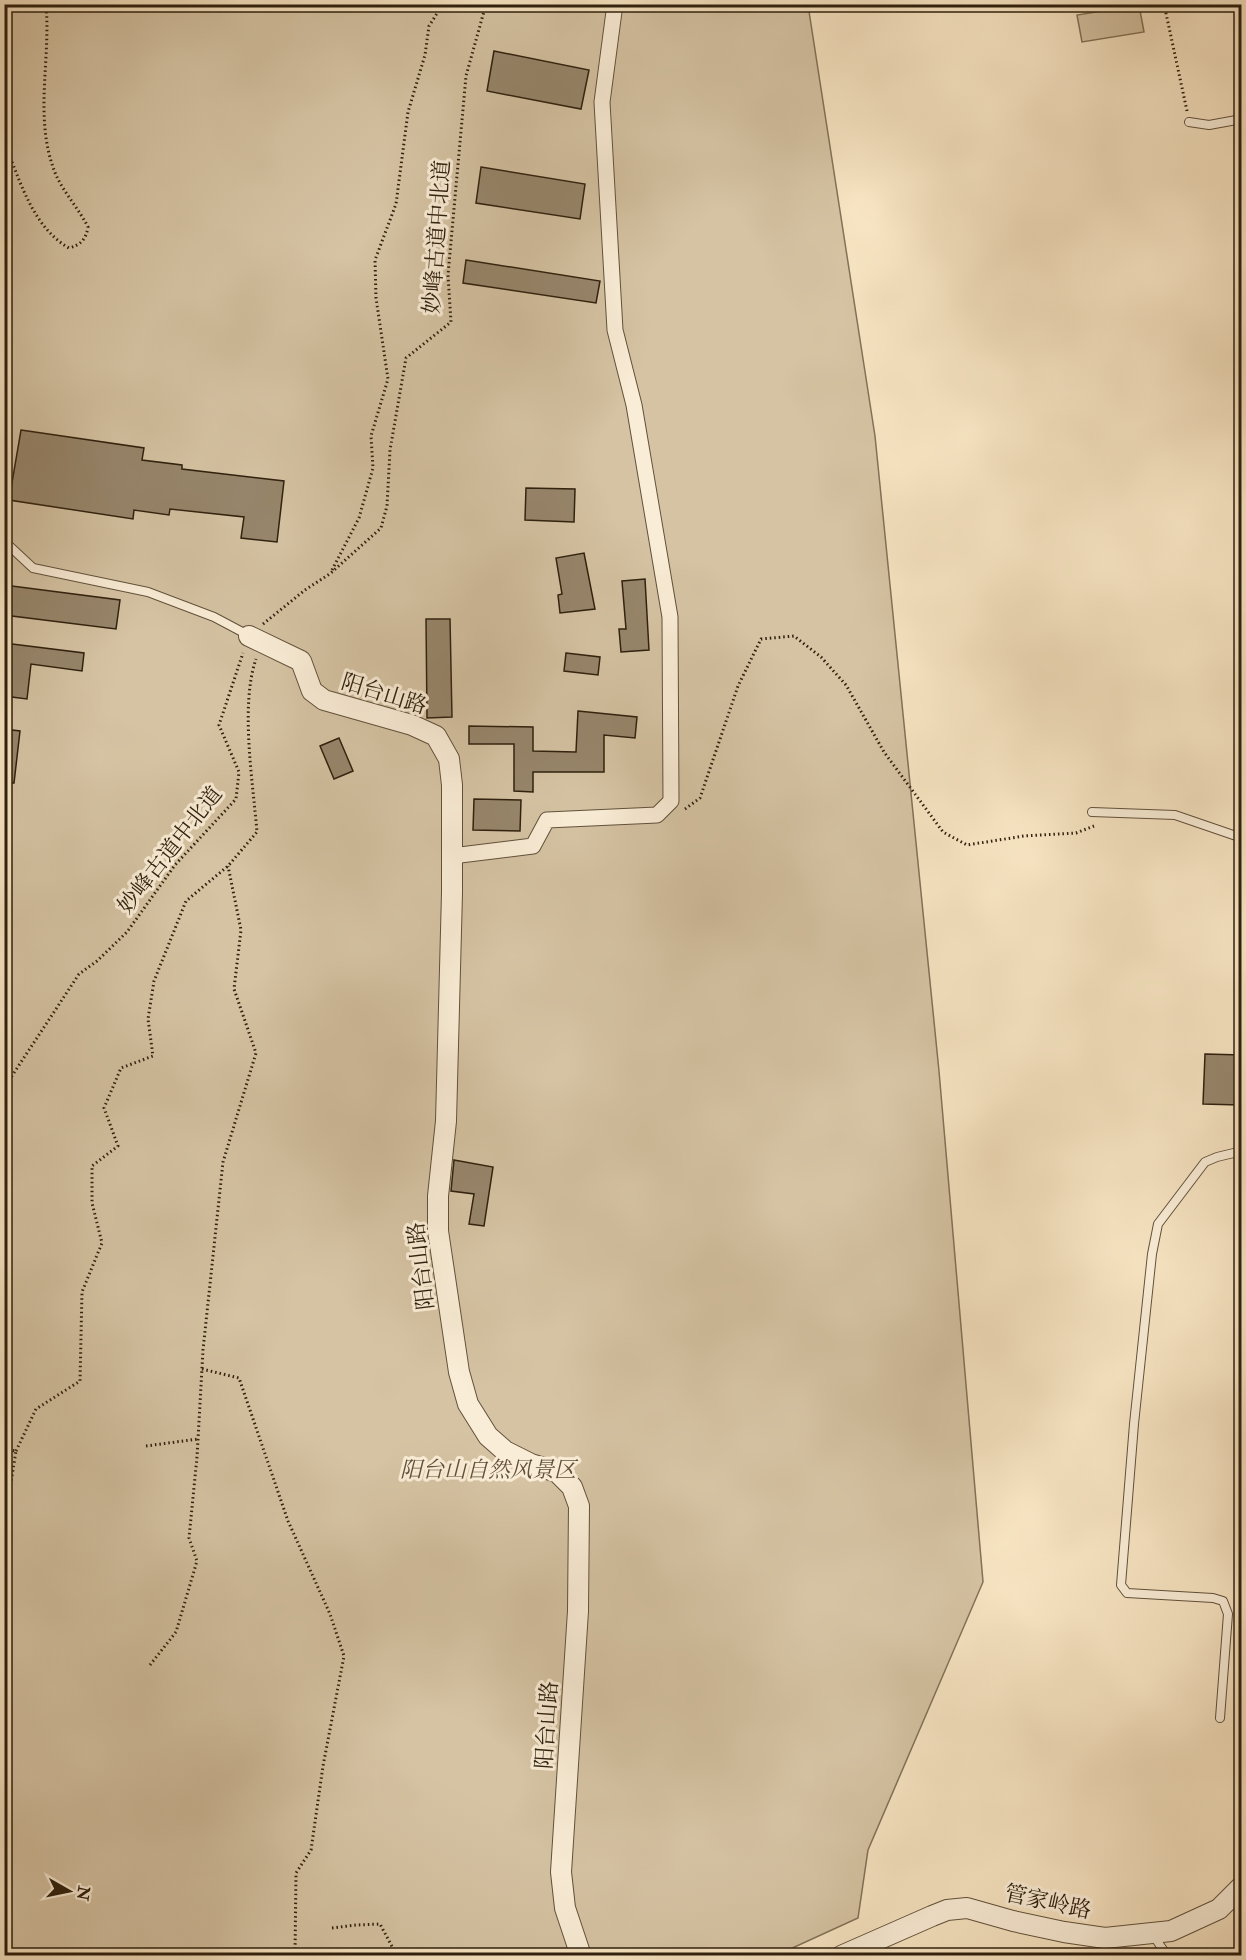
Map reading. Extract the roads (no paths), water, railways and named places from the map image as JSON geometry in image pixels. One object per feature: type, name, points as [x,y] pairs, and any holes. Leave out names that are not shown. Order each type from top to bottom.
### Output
[{"type":"street","points":[[452,856],[533,846],[548,820],[657,815],[671,801],[670,617],[634,405],[615,330],[602,102],[615,4]]},
{"type":"street","name":"阳台山路","points":[[256,639],[301,661],[312,691],[324,700],[412,725],[436,736],[449,759],[452,784],[452,856],[446,1121],[438,1196],[438,1231],[459,1372],[468,1404],[488,1436],[505,1451],[531,1464],[556,1472],[572,1487],[579,1506],[578,1611],[561,1872],[566,1908],[581,1956]]},
{"type":"street","name":"管家岭路","points":[[841,1956],[947,1910],[967,1908],[1104,1947],[1152,1933],[1171,1931],[1219,1909],[1242,1886]]},
{"type":"lane","points":[[1189,122],[1209,125],[1242,119]]},
{"type":"lane","points":[[4,541],[33,568],[148,592],[214,617],[256,639]]},
{"type":"lane","points":[[1092,812],[1175,815],[1242,838]]},
{"type":"lane","points":[[1220,1718],[1228,1614],[1222,1601],[1213,1598],[1127,1593],[1121,1585],[1127,1496],[1146,1300],[1158,1224],[1205,1162],[1217,1156],[1242,1151]]},
{"type":"lane","points":[[1152,1933],[1166,1954],[1173,1956]]},
{"type":"park label","name":"阳台山自然风景区","points":[[488,1470]]}]
